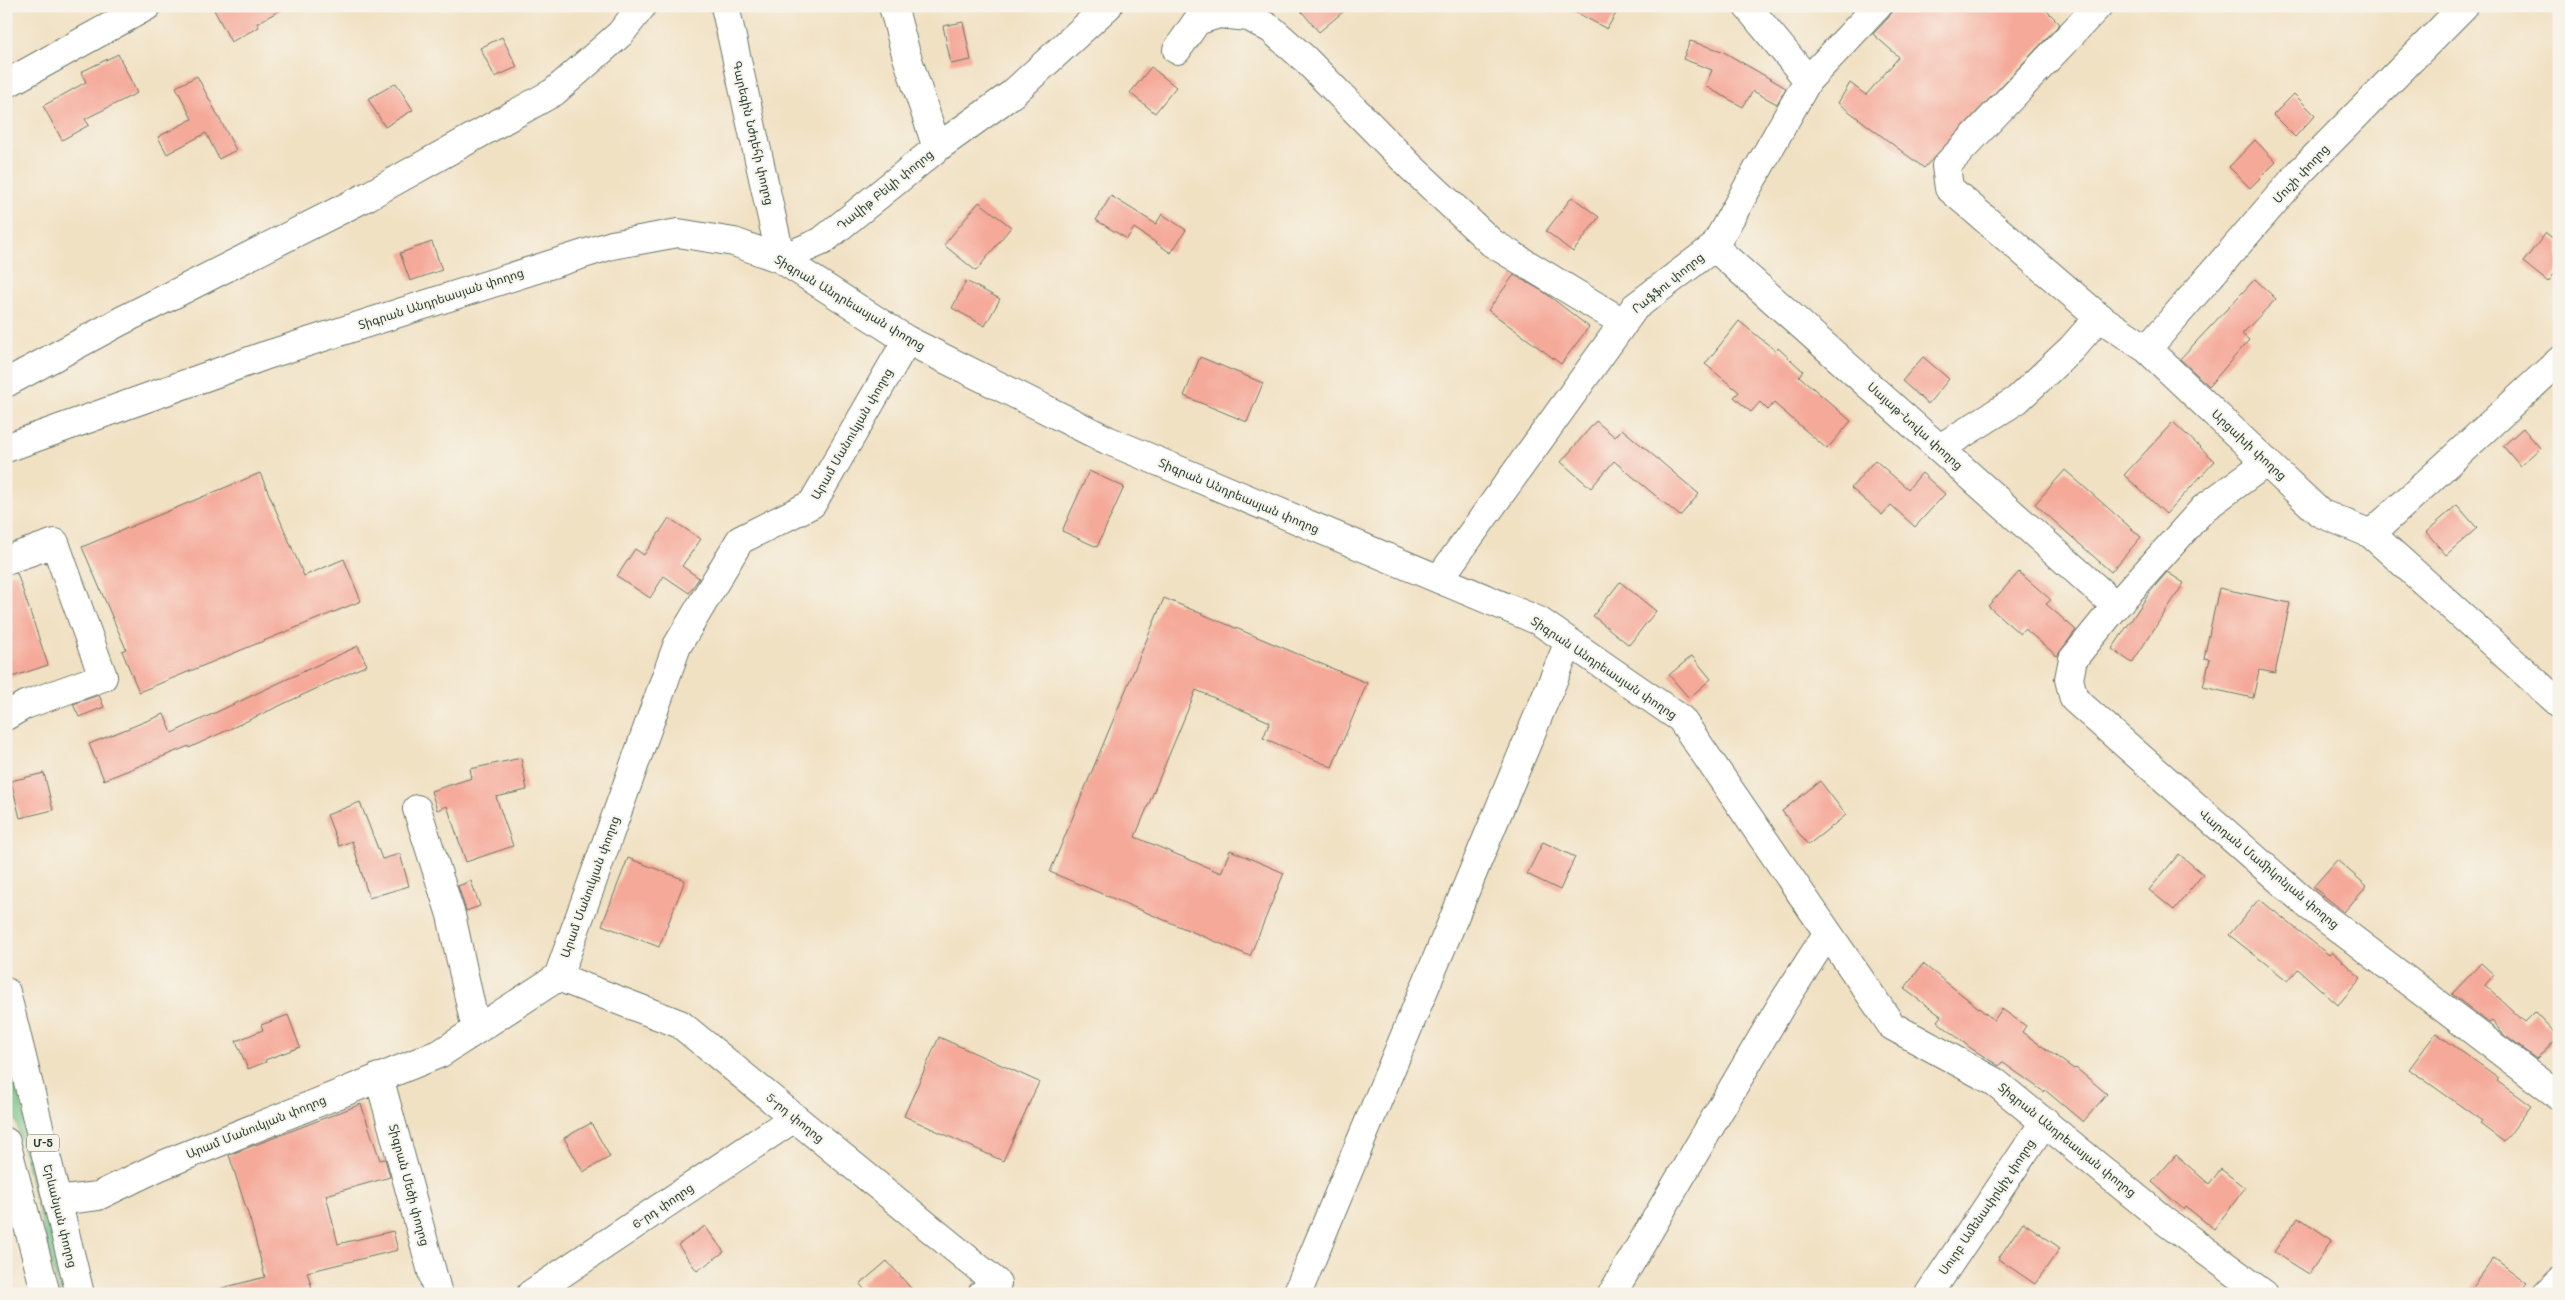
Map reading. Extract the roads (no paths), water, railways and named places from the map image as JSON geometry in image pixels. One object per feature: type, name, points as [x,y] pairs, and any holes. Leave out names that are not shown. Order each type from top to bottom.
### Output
[{"type":"main road","points":[[6,84],[148,6]]},
{"type":"main road","points":[[6,383],[121,321],[368,196],[554,92],[620,34],[642,6]]},
{"type":"main road","name":"Գարեգին Նժդեհի փողոց","points":[[725,6],[781,259]]},
{"type":"main road","name":"Դավիթ Բեկի փողոց","points":[[781,259],[822,241],[937,148],[906,54],[894,6]]},
{"type":"main road","points":[[937,148],[1012,94],[1108,6]]},
{"type":"main road","points":[[1747,6],[1808,80]]},
{"type":"main road","name":"Րաֆֆու փողոց","points":[[1439,579],[1635,307],[1714,247],[1808,80],[1878,6]]},
{"type":"main road","name":"Արցախի փողոց","points":[[2098,6],[1946,166],[1949,188],[2099,317],[2147,349],[2320,513],[2371,534],[2559,703]]},
{"type":"main road","name":"Մուշի փողոց","points":[[2147,349],[2301,172],[2464,6]]},
{"type":"main road","points":[[1177,50],[1197,21],[1219,14],[1249,17],[1271,29],[1305,59],[1411,167],[1492,243],[1624,323]]},
{"type":"main road","name":"Տիգրան Անդրեասյան փողոց","points":[[6,448],[264,356],[612,245],[678,233],[734,242],[781,259],[907,340],[1107,440],[1538,621],[1681,718],[1827,934],[1892,1026],[1995,1082],[2165,1221],[2264,1294]]},
{"type":"main road","name":"Սայաթ-Նովա փողոց","points":[[1714,247],[2116,606]]},
{"type":"main road","points":[[1940,448],[2017,400],[2072,348],[2099,317]]},
{"type":"main road","name":"Արամ Մանուկյան փողոց","points":[[57,1201],[98,1196],[160,1166],[441,1053],[558,977],[677,646],[740,540],[812,504],[907,340]]},
{"type":"main road","points":[[2371,534],[2559,361]]},
{"type":"main road","name":"Վարդան Մամիկոնյան փողոց","points":[[2267,462],[2204,508],[2116,606],[2073,659],[2069,679],[2074,699],[2308,905],[2559,1096]]},
{"type":"main road","points":[[6,560],[55,543],[103,676],[25,705],[6,716]]},
{"type":"main road","points":[[1297,1294],[1569,642]]},
{"type":"main road","points":[[417,809],[451,915],[476,1030]]},
{"type":"main road","points":[[1612,1294],[1782,1004],[1827,934]]},
{"type":"main road","name":"5-րդ փողոց","points":[[558,977],[680,1024],[997,1283],[982,1294]]},
{"type":"main road","name":"Երևանյան փողոց","points":[[6,992],[80,1294]]},
{"type":"main road","name":"Տիգրան Մեծի փողոց","points":[[379,1077],[438,1294]]},
{"type":"main road","name":"6-րդ փողոց","points":[[531,1294],[794,1118]]},
{"type":"main road","name":"Սուրբ Ամենափրկիչ փողոց","points":[[1928,1294],[2045,1121]]},
{"type":"main road","name":"Մ-5","points":[[6,1142],[12,1188],[46,1294]]},
{"type":"main road","points":[[2546,1294],[2559,1282]]}]
